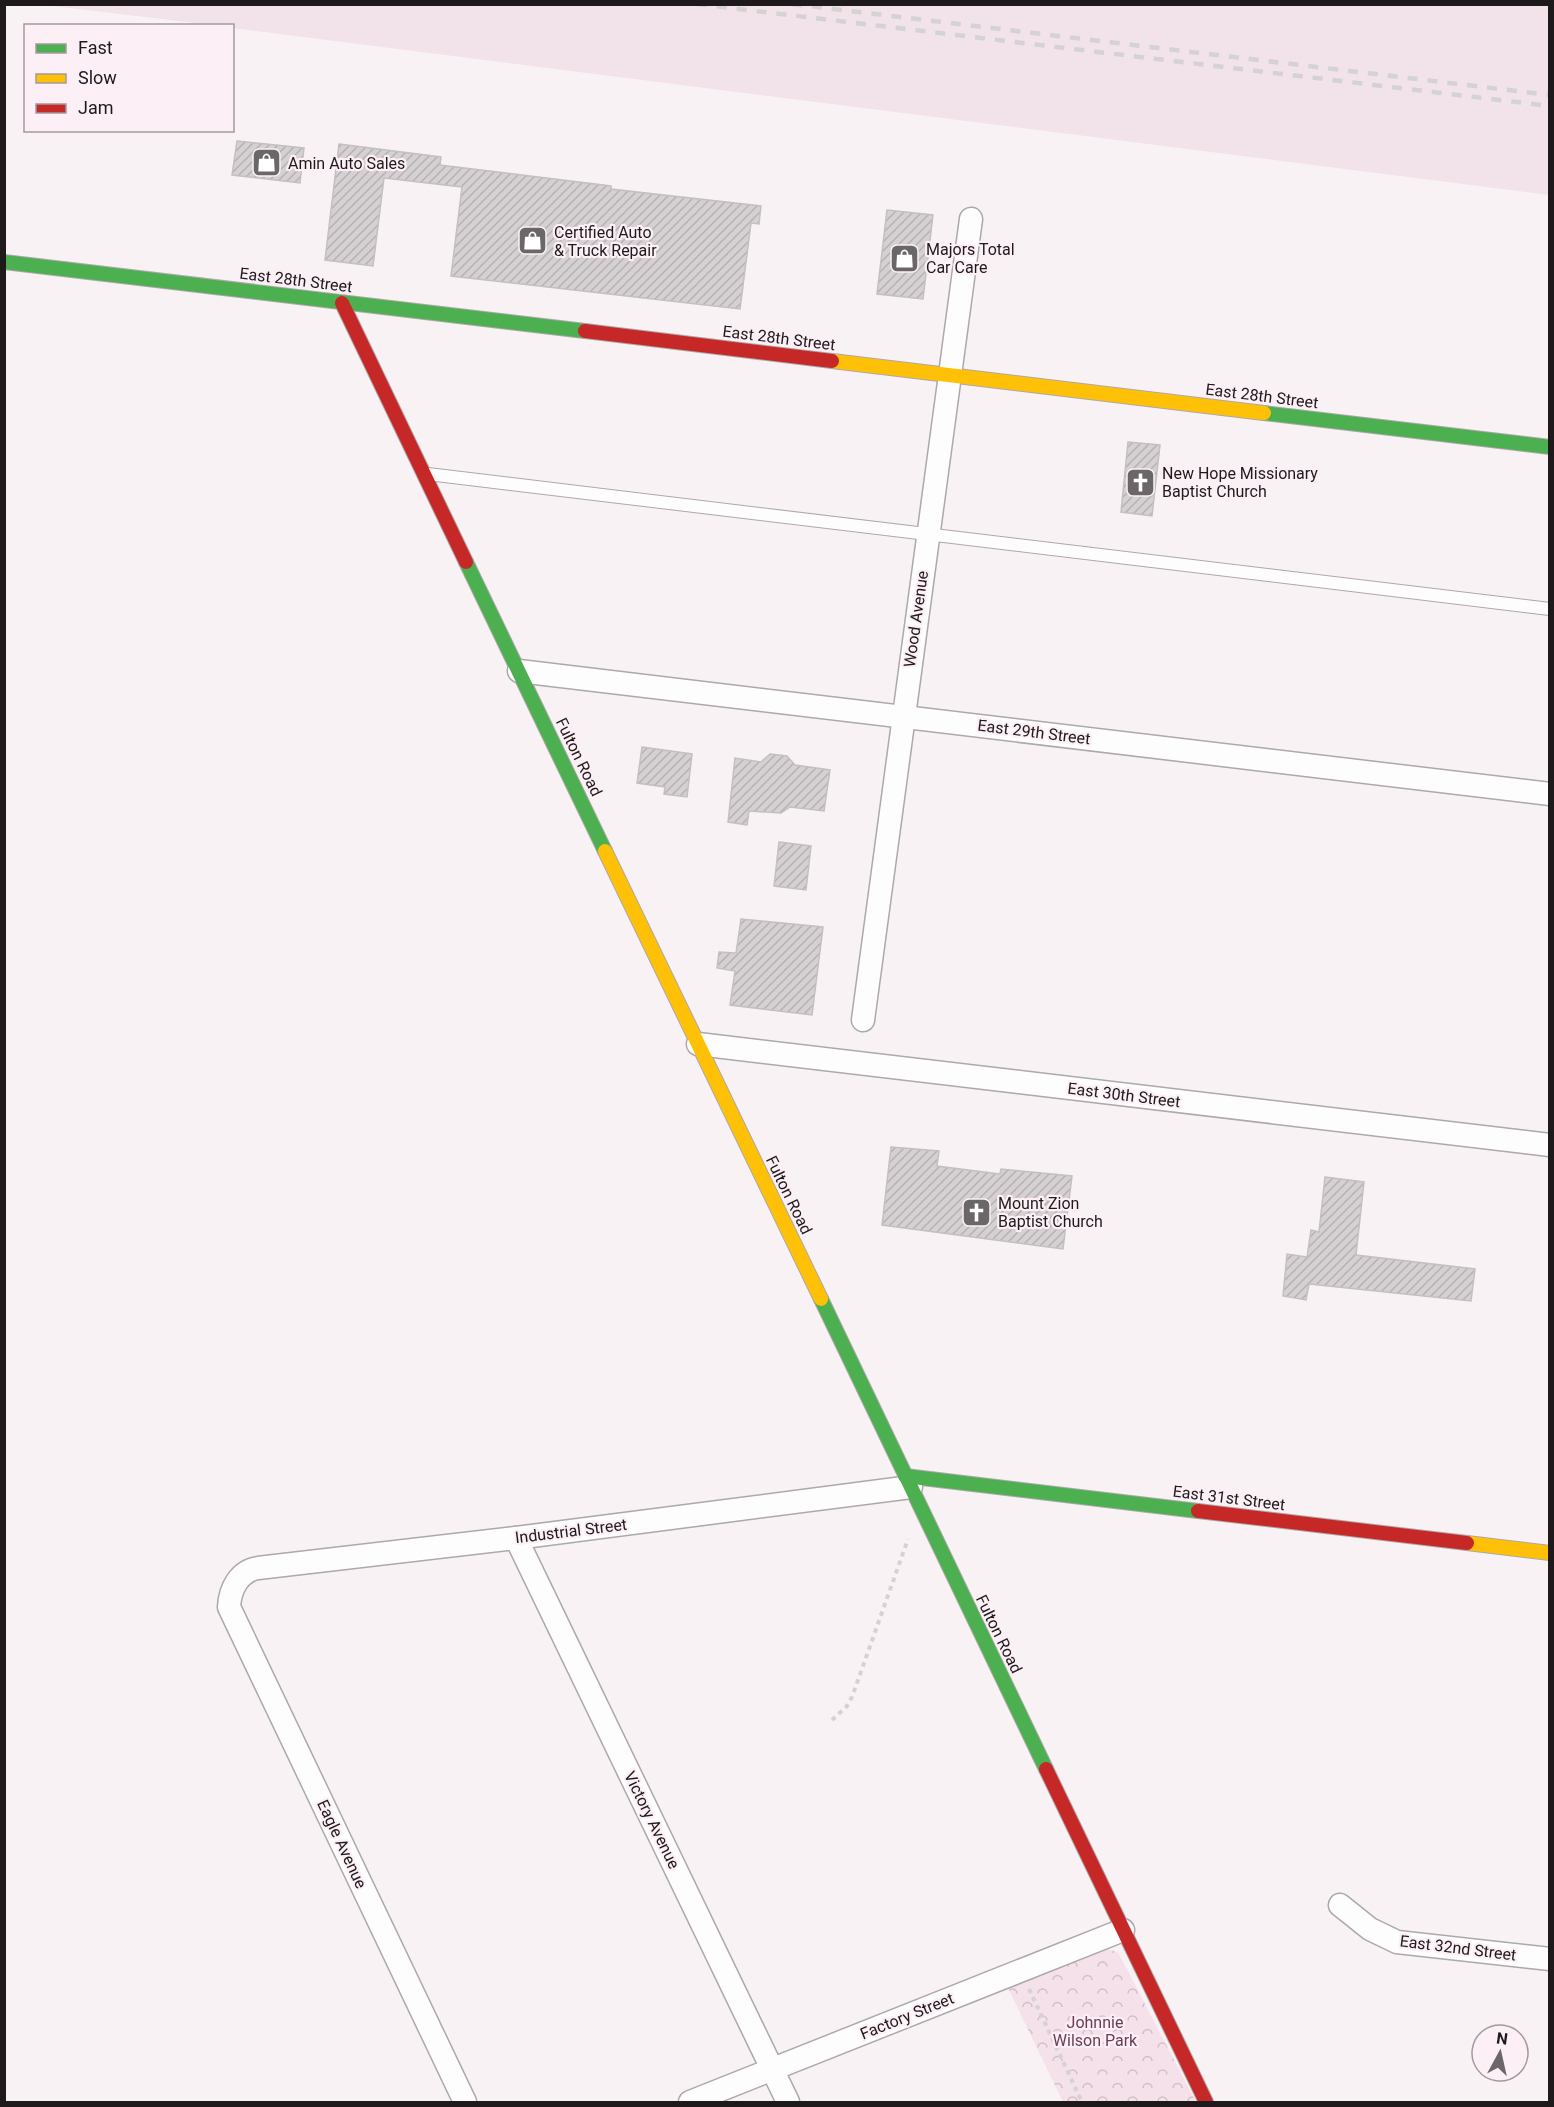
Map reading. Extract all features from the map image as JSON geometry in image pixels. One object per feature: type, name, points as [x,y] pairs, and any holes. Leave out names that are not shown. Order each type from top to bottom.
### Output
[{"type":"street","name":"Wood Avenue","points":[[863,1020],[971,219]]},
{"type":"street","name":"East 28th Street","points":[[4,262],[1550,447]]},
{"type":"street","name":"Fulton Road","points":[[342,303],[1206,2103]]},
{"type":"street","name":"East 29th Street","points":[[519,671],[1550,794]]},
{"type":"street","name":"East 30th Street","points":[[698,1044],[1550,1145]]},
{"type":"street","name":"Industrial Street","points":[[236,1583],[247,1571],[258,1568],[516,1538],[908,1481]]},
{"type":"street","name":"East 31st Street","points":[[908,1481],[1550,1553]]},
{"type":"street","name":"Victory Avenue","points":[[516,1538],[788,2103]]},
{"type":"street","name":"Eagle Avenue","points":[[236,1583],[229,1607],[465,2103]]},
{"type":"street","name":"East 32nd Street","points":[[1340,1905],[1370,1929],[1397,1942],[1550,1959]]},
{"type":"street","name":"Factory Street","points":[[690,2103],[1123,1930]]},
{"type":"lane","points":[[424,474],[1550,609]]},
{"type":"path","points":[[832,1720],[848,1706],[852,1697],[910,1532]]},
{"type":"path","points":[[1020,1970],[1082,2103]]},
{"type":"shaded area","points":[[45,5],[1549,5],[1549,195],[234,28],[234,24],[203,24]]},
{"type":"green space","name":"Johnnie Wilson Park","points":[[1104,1948],[1118,1952],[1196,2102],[1063,2102],[1007,1986]]},
{"type":"building","points":[[237,141],[304,148],[300,183],[232,175]]},
{"type":"building","points":[[339,144],[441,157],[440,165],[611,186],[611,189],[761,206],[759,224],[751,223],[740,309],[451,276],[462,187],[384,178],[373,266],[325,260]]},
{"type":"building","points":[[887,210],[933,215],[923,299],[877,294]]},
{"type":"building","points":[[1128,442],[1160,445],[1152,516],[1121,512]]},
{"type":"building","points":[[642,747],[692,754],[687,797],[664,794],[665,787],[637,783]]},
{"type":"building","points":[[770,754],[787,756],[795,765],[830,770],[824,811],[790,807],[781,813],[749,811],[747,825],[728,822],[735,758],[761,762]]},
{"type":"building","points":[[779,842],[811,846],[806,890],[774,886]]},
{"type":"building","points":[[741,919],[823,927],[812,1015],[730,1005],[735,971],[717,968],[719,952],[736,953]]},
{"type":"building","points":[[891,1147],[939,1151],[937,1166],[1000,1174],[1001,1169],[1072,1176],[1063,1249],[882,1225]]},
{"type":"building","points":[[1325,1177],[1364,1182],[1356,1255],[1475,1269],[1471,1301],[1309,1284],[1306,1300],[1283,1296],[1287,1254],[1307,1257],[1311,1230],[1319,1232]]},
{"type":"railway","points":[[697,4],[1550,106]]},
{"type":"railway","points":[[792,4],[1550,95]]},
{"type":"traffic: fast","points":[[4,262],[585,331]]},
{"type":"traffic: fast","points":[[1264,413],[1550,447]]},
{"type":"traffic: fast","points":[[466,562],[605,851]]},
{"type":"traffic: fast","points":[[821,1299],[1046,1769]]},
{"type":"traffic: fast","points":[[905,1476],[1198,1511]]},
{"type":"traffic: slow","points":[[832,361],[1264,413]]},
{"type":"traffic: slow","points":[[605,851],[821,1299]]},
{"type":"traffic: slow","points":[[1467,1543],[1550,1553]]},
{"type":"traffic: jam","points":[[342,303],[466,562]]},
{"type":"traffic: jam","points":[[585,331],[832,361]]},
{"type":"traffic: jam","points":[[1198,1511],[1467,1543]]},
{"type":"traffic: jam","points":[[1046,1769],[1206,2102]]},
{"type":"place","name":"Amin Auto Sales","points":[[267,163]]},
{"type":"place","name":"Certified Auto & Truck Repair","points":[[533,241]]},
{"type":"place","name":"Majors Total Car Care","points":[[905,258]]},
{"type":"place","name":"New Hope Missionary Baptist Church","points":[[1141,482]]},
{"type":"place","name":"Mount Zion Baptist Church","points":[[977,1212]]}]
